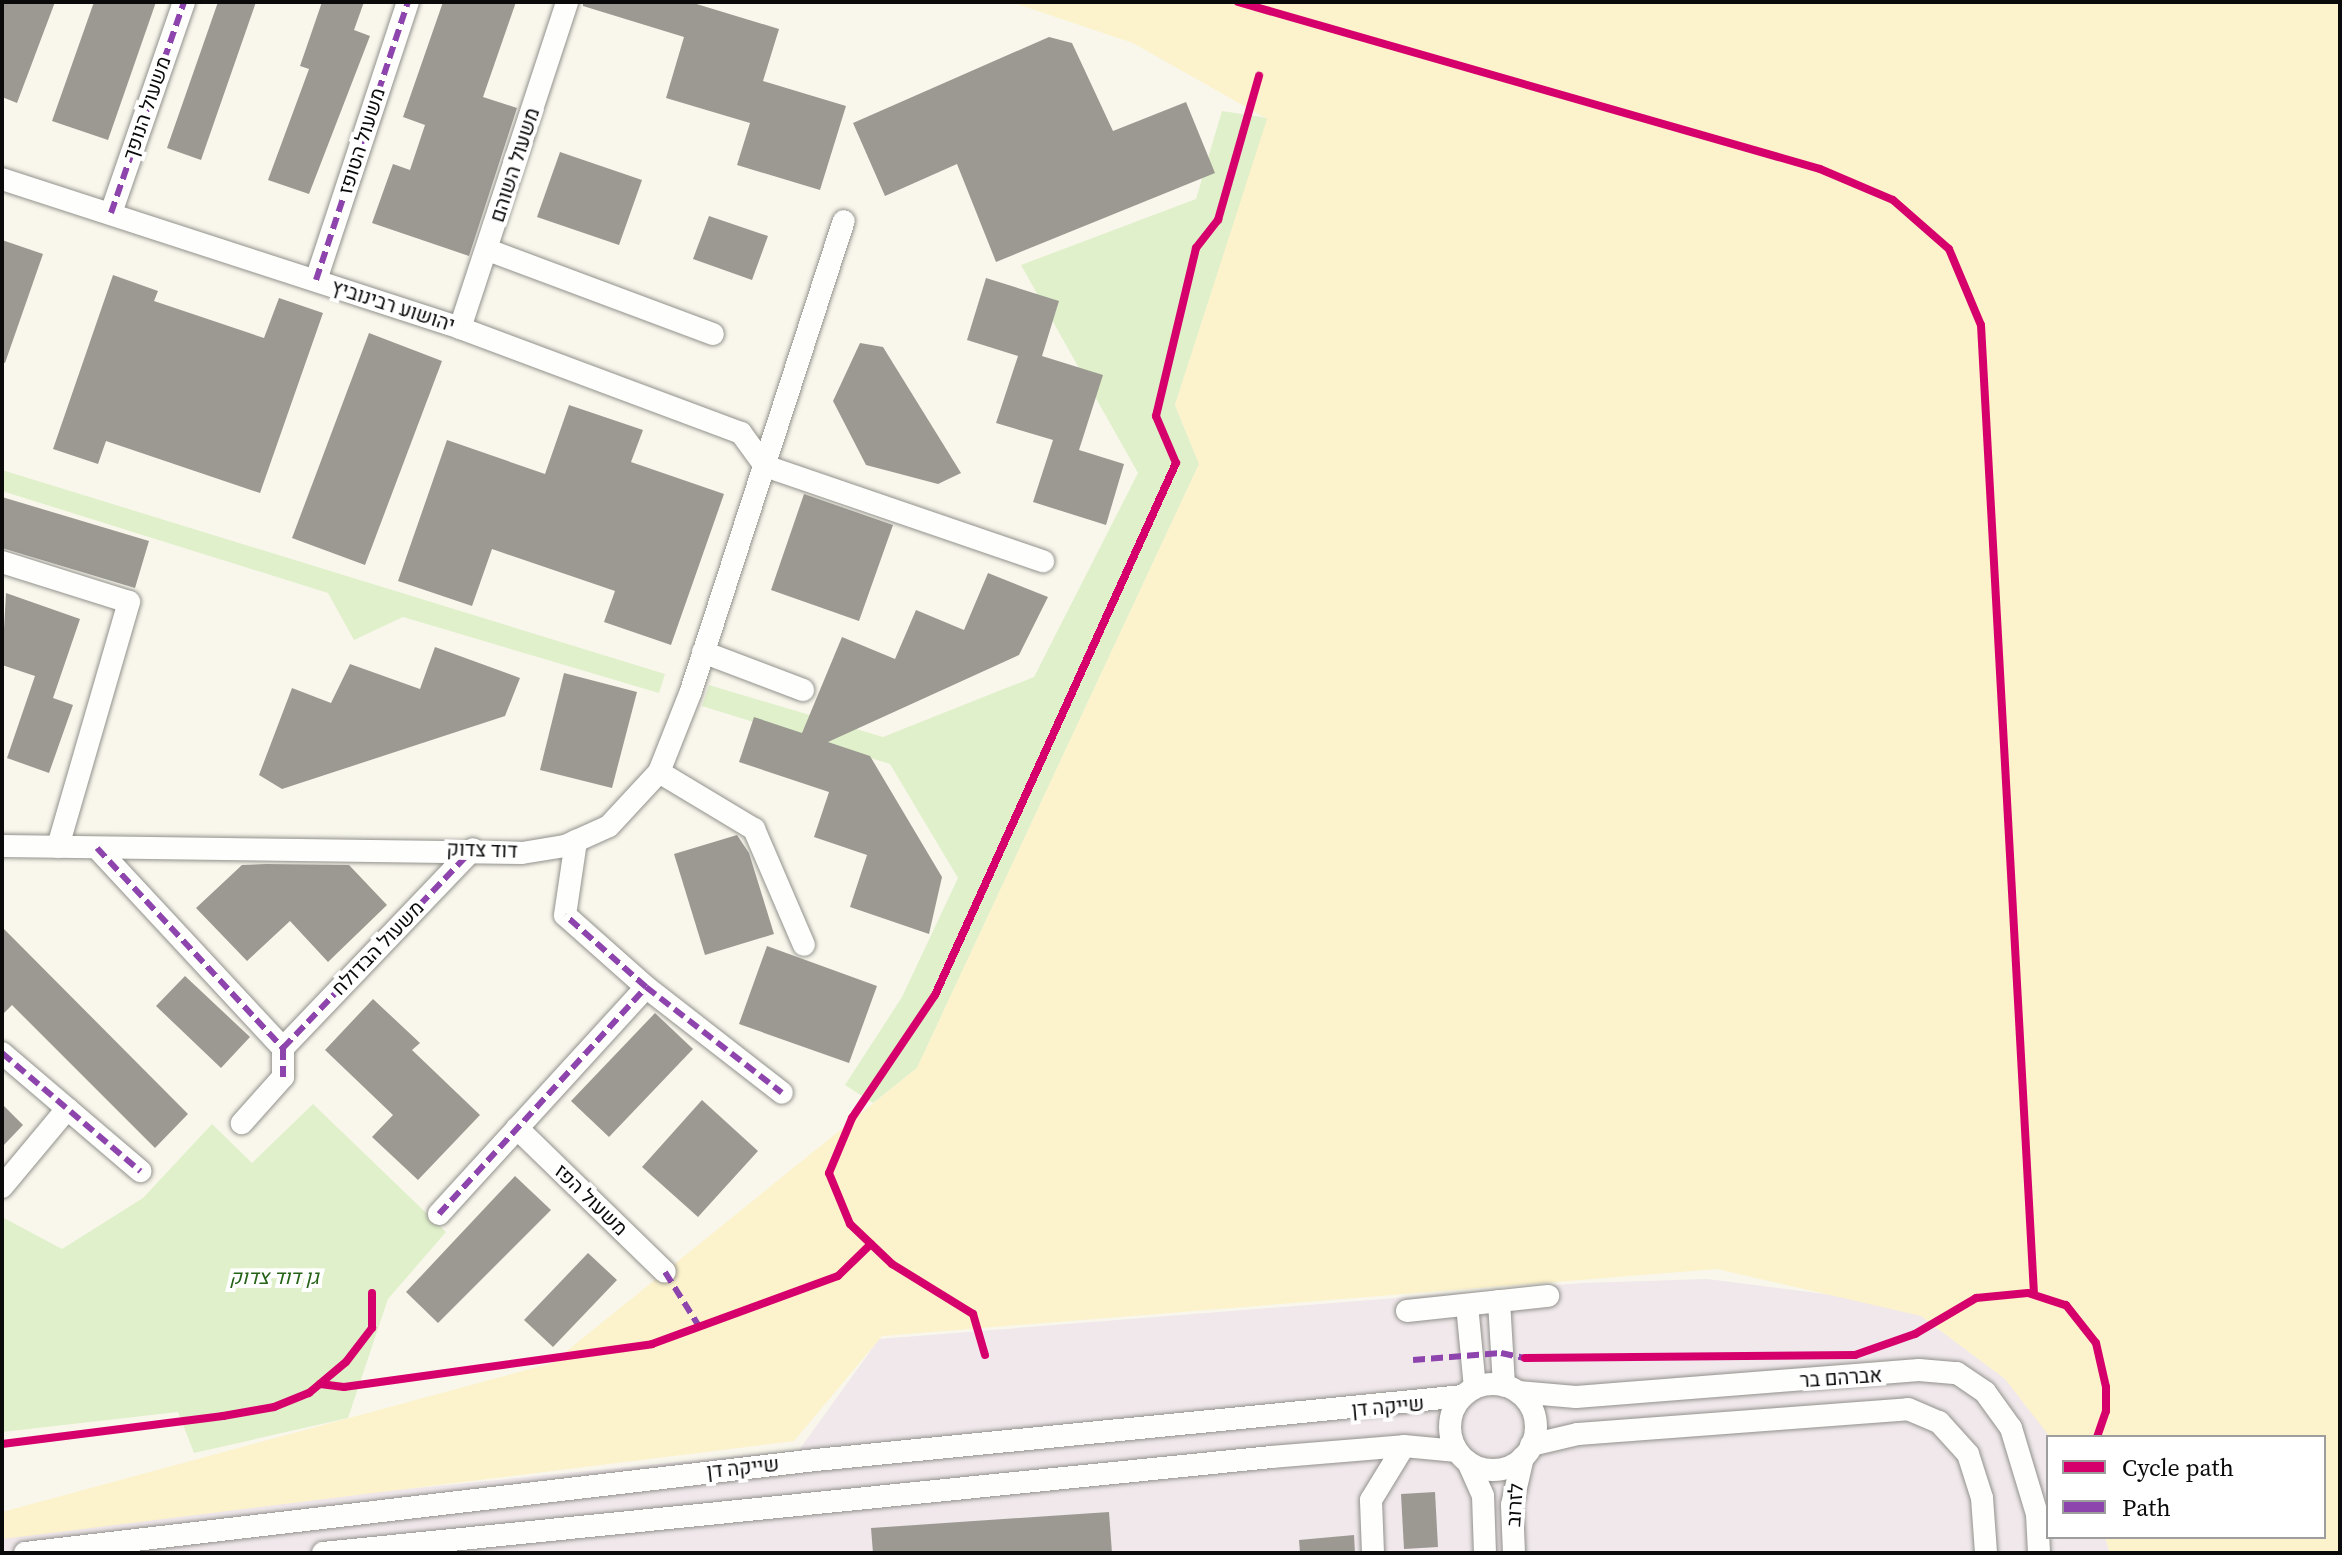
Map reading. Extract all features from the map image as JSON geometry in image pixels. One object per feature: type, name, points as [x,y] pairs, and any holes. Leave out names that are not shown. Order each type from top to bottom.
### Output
[{"type":"street","name":"משעול הנופך","points":[[111,213],[184,2]]},
{"type":"street","name":"משעול הטופז","points":[[316,280],[408,2]]},
{"type":"street","name":"משעול השוהם","points":[[460,328],[567,2]]},
{"type":"street","name":"יהושוע רבינוביץ","points":[[2,179],[460,328],[741,433],[765,466]]},
{"type":"street","name":"דוד צדוק","points":[[2,846],[473,849],[522,853],[576,841],[609,826],[659,772],[703,652],[844,221]]},
{"type":"street","points":[[488,250],[713,334]]},
{"type":"street","points":[[765,466],[1043,561]]},
{"type":"street","points":[[2,562],[129,602],[58,847]]},
{"type":"street","points":[[703,652],[803,690]]},
{"type":"street","points":[[659,772],[754,829],[804,945]]},
{"type":"street","points":[[576,841],[565,915],[646,987],[782,1093]]},
{"type":"street","points":[[97,848],[283,1048],[283,1077],[242,1123]]},
{"type":"street","name":"משעול הבדולח","points":[[283,1048],[473,849]]},
{"type":"street","points":[[439,1214],[646,987]]},
{"type":"street","points":[[2,1053],[140,1171]]},
{"type":"street","points":[[2,1187],[67,1109]]},
{"type":"street","name":"משעול הפז","points":[[517,1128],[665,1272]]},
{"type":"street","points":[[1407,1311],[1548,1296]]},
{"type":"street","points":[[1467,1305],[1469,1392],[1450,1423],[1462,1457],[1496,1470],[1527,1451],[1534,1417],[1511,1389],[1499,1301]]},
{"type":"street","name":"אברהם בר","points":[[1511,1389],[1576,1397],[1919,1370],[1957,1373],[1985,1392],[2011,1428],[2037,1514],[2039,1553]]},
{"type":"street","points":[[1469,1392],[1511,1389]]},
{"type":"street","name":"שייקה דן","points":[[25,1553],[816,1460],[1469,1392]]},
{"type":"street","name":"אברהם בר","points":[[1527,1451],[1578,1434],[1908,1409],[1939,1422],[1968,1454],[1982,1498],[1986,1553]]},
{"type":"street","points":[[1373,1553],[1371,1500],[1404,1446]]},
{"type":"street","name":"שייקה דן","points":[[323,1553],[695,1512],[1404,1446],[1462,1457]]},
{"type":"street","name":"לזרוב","points":[[1514,1553],[1512,1505],[1527,1451]]},
{"type":"street","name":"לזרוב","points":[[1462,1457],[1483,1496],[1485,1553]]},
{"type":"shaded area","points":[[1707,1279],[1864,1299],[1921,1316],[2005,1379],[2049,1435],[2046,1435],[2046,1539],[2106,1539],[2110,1553],[2,1553],[2,1529],[799,1450],[879,1339],[1583,1283]]},
{"type":"green space","points":[[1222,111],[1268,118],[1175,405],[1199,464],[917,1068],[873,1103],[845,1085],[902,997],[958,878],[890,764],[702,706],[709,685],[883,737],[1034,677],[1138,473],[1021,265],[1196,199]]},
{"type":"green space","points":[[2,470],[665,674],[659,693],[403,617],[354,640],[328,593],[2,491]]},
{"type":"green space","name":"גן דוד צדוק","points":[[313,1104],[446,1232],[388,1299],[348,1418],[194,1453],[178,1412],[2,1432],[2,1217],[62,1249],[143,1198],[212,1124],[252,1163]]},
{"type":"sand","points":[[1011,2],[2340,2],[2340,1553],[2110,1553],[2106,1539],[2326,1539],[2326,1435],[2048,1435],[2005,1379],[1921,1316],[1717,1269],[882,1336],[794,1441],[2,1539],[2,1512],[552,1363],[917,1068],[1199,464],[1175,405],[1267,119],[1133,43]]},
{"type":"building","points":[[2,2],[55,2],[17,103],[2,97]]},
{"type":"building","points":[[94,2],[156,2],[108,140],[52,121]]},
{"type":"building","points":[[218,2],[256,2],[201,160],[167,148]]},
{"type":"building","points":[[322,2],[364,2],[354,30],[370,36],[309,194],[268,180],[309,69],[300,66]]},
{"type":"building","points":[[443,2],[516,2],[483,97],[517,108],[469,256],[372,223],[393,164],[410,170],[425,125],[403,117]]},
{"type":"building","points":[[583,2],[690,2],[779,29],[763,81],[846,106],[820,190],[737,165],[750,123],[666,98],[684,37],[583,6]]},
{"type":"building","points":[[1049,37],[1072,43],[1113,131],[1186,102],[1215,173],[996,262],[957,164],[885,196],[853,123]]},
{"type":"building","points":[[560,152],[642,180],[619,245],[537,217]]},
{"type":"building","points":[[709,216],[768,236],[752,280],[693,259]]},
{"type":"building","points":[[2,240],[43,254],[5,363],[2,362]]},
{"type":"building","points":[[113,275],[158,291],[154,301],[264,338],[279,298],[323,313],[260,493],[106,441],[98,464],[53,449]]},
{"type":"building","points":[[986,278],[1059,301],[1042,356],[1103,375],[1079,450],[1124,464],[1106,525],[1033,502],[1053,440],[996,423],[1018,356],[967,340]]},
{"type":"building","points":[[369,333],[442,361],[365,565],[292,538]]},
{"type":"building","points":[[860,343],[883,347],[961,473],[938,484],[866,465],[833,401]]},
{"type":"building","points":[[569,405],[643,430],[631,462],[724,494],[671,645],[604,622],[615,591],[492,549],[472,606],[398,581],[447,440],[545,474]]},
{"type":"building","points":[[804,494],[893,525],[859,621],[771,590]]},
{"type":"building","points":[[2,497],[149,541],[135,588],[2,548]]},
{"type":"building","points":[[988,573],[1048,597],[1019,655],[828,742],[870,756],[942,877],[929,934],[850,907],[867,855],[814,837],[829,792],[739,762],[754,717],[802,733],[842,637],[895,659],[916,610],[964,630]]},
{"type":"building","points":[[6,593],[80,619],[53,698],[73,705],[49,773],[7,758],[35,676],[2,665]]},
{"type":"building","points":[[435,647],[520,678],[505,716],[282,789],[259,775],[292,688],[331,703],[350,664],[420,689]]},
{"type":"building","points":[[564,673],[637,692],[612,788],[540,770]]},
{"type":"building","points":[[737,835],[749,853],[774,934],[705,955],[674,854]]},
{"type":"building","points":[[242,865],[349,865],[387,905],[328,962],[290,921],[247,961],[196,908]]},
{"type":"building","points":[[2,927],[188,1114],[155,1148],[12,1005],[2,1015]]},
{"type":"building","points":[[767,946],[877,986],[849,1063],[739,1024]]},
{"type":"building","points":[[185,976],[250,1037],[221,1068],[156,1006]]},
{"type":"building","points":[[373,999],[420,1043],[412,1050],[480,1115],[418,1180],[372,1137],[393,1115],[325,1050]]},
{"type":"building","points":[[655,1013],[693,1049],[609,1137],[571,1101]]},
{"type":"building","points":[[702,1100],[758,1151],[698,1217],[642,1167]]},
{"type":"building","points":[[2,1104],[23,1125],[2,1147]]},
{"type":"building","points":[[515,1176],[551,1210],[438,1323],[406,1292]]},
{"type":"building","points":[[588,1253],[617,1280],[553,1347],[524,1320]]},
{"type":"building","points":[[1435,1492],[1438,1547],[1404,1549],[1401,1494]]},
{"type":"building","points":[[1109,1512],[1112,1553],[873,1553],[871,1528]]},
{"type":"building","points":[[1354,1535],[1355,1553],[1300,1553],[1299,1540]]},
{"type":"marked path","points":[[111,213],[184,2]]},
{"type":"marked path","points":[[316,280],[408,2]]},
{"type":"marked path","points":[[97,848],[283,1048],[283,1077]]},
{"type":"marked path","points":[[283,1048],[473,849]]},
{"type":"marked path","points":[[439,1214],[646,987],[565,915]]},
{"type":"marked path","points":[[646,987],[782,1093]]},
{"type":"marked path","points":[[2,1053],[140,1171]]},
{"type":"marked path","points":[[665,1272],[702,1331]]},
{"type":"marked path","points":[[1413,1360],[1501,1353],[1525,1358]]},
{"type":"cycle path","points":[[1238,2],[1820,169],[1893,200],[1949,249],[1981,325],[2034,1294]]},
{"type":"cycle path","points":[[985,1355],[973,1314],[892,1264],[850,1224],[829,1173],[852,1118],[935,995],[1176,463],[1156,416],[1196,248],[1218,220],[1259,76]]},
{"type":"cycle path","points":[[320,1384],[344,1387],[652,1344],[838,1276],[871,1244]]},
{"type":"cycle path","points":[[2,1444],[223,1416],[274,1407],[309,1393],[346,1362],[372,1328],[372,1293]]},
{"type":"cycle path","points":[[1525,1358],[1855,1355],[1915,1334],[1976,1298],[2028,1293],[2066,1305],[2096,1343],[2106,1387],[2106,1411],[2098,1435]]}]
